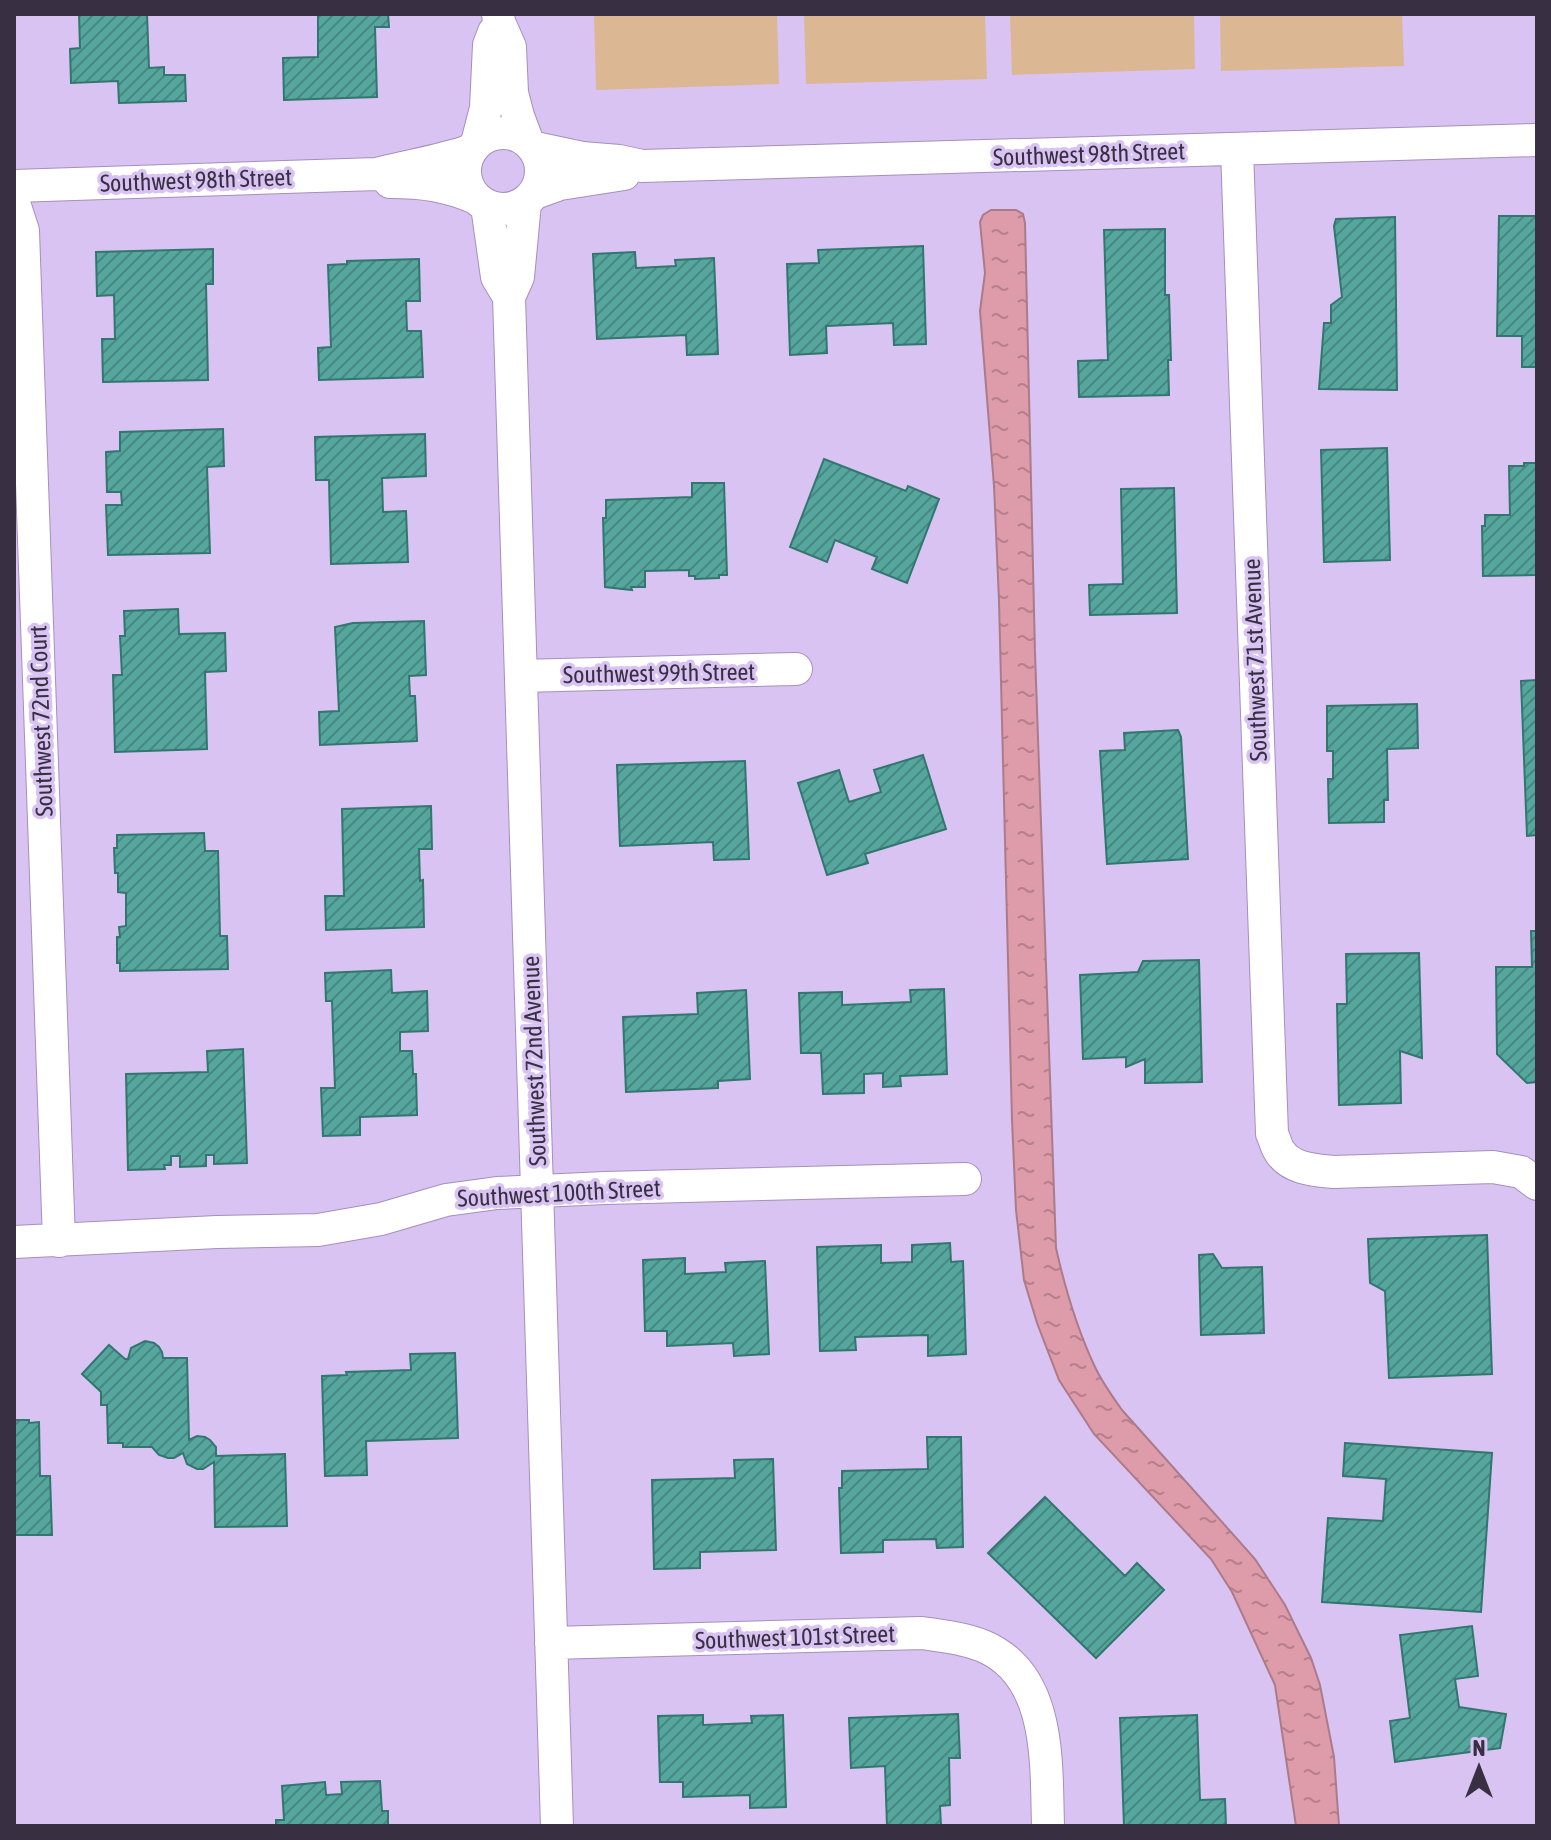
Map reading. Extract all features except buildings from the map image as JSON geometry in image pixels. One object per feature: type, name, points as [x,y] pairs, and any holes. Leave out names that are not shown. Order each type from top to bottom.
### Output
[{"type":"street","points":[[498,18],[510,47],[512,93],[518,116],[540,158],[542,169],[540,182],[530,198],[513,208],[499,210],[481,202],[468,187],[465,174],[466,161],[486,108],[489,45],[498,18]]},
{"type":"street","points":[[473,147],[496,133],[518,135],[531,144]]},
{"type":"street","name":"Southwest 98th Street","points":[[531,144],[582,158],[642,166],[1537,140]]},
{"type":"street","name":"Southwest 98th Street","points":[[14,186],[377,174],[433,162],[473,147]]},
{"type":"street","name":"Southwest 71st Avenue","points":[[1237,150],[1272,1134],[1280,1152],[1291,1163],[1310,1169],[1333,1172],[1493,1167],[1521,1172],[1537,1184]]},
{"type":"street","name":"Southwest 98th Street","points":[[530,198],[560,184],[620,175],[642,166]]},
{"type":"street","name":"Southwest 98th Street","points":[[377,174],[389,182],[453,188],[481,202]]},
{"type":"street","name":"Southwest 72nd Avenue","points":[[530,198],[518,277],[509,297],[557,1826]]},
{"type":"street","name":"Southwest 72nd Avenue","points":[[481,202],[497,277],[509,297]]},
{"type":"street","name":"Southwest 72nd Court","points":[[14,203],[23,231],[26,625],[59,1241]]},
{"type":"street","name":"Southwest 99th Street","points":[[521,676],[796,669]]},
{"type":"street","name":"Southwest 100th Street","points":[[14,1242],[318,1230],[381,1219],[469,1195],[965,1179]]},
{"type":"street","name":"Southwest 101st Street","points":[[551,1643],[922,1633],[955,1637],[984,1646],[1007,1662],[1024,1681],[1037,1709],[1044,1742],[1048,1826]]},
{"type":"shaded area","points":[[594,14],[777,14],[779,84],[596,90]]},
{"type":"shaded area","points":[[804,14],[985,14],[987,79],[806,84]]},
{"type":"shaded area","points":[[1010,14],[1194,14],[1195,69],[1012,75]]},
{"type":"shaded area","points":[[1220,14],[1402,14],[1404,66],[1221,71]]},
{"type":"water","points":[[991,210],[1016,210],[1023,214],[1025,223],[1035,653],[1056,1248],[1077,1323],[1104,1384],[1122,1410],[1255,1559],[1285,1605],[1311,1658],[1320,1685],[1334,1757],[1339,1826],[1296,1826],[1275,1685],[1232,1592],[1211,1559],[1094,1434],[1059,1380],[1024,1280],[1016,1210],[1012,1120],[994,486],[980,311],[985,273],[980,222],[983,215]]}]
